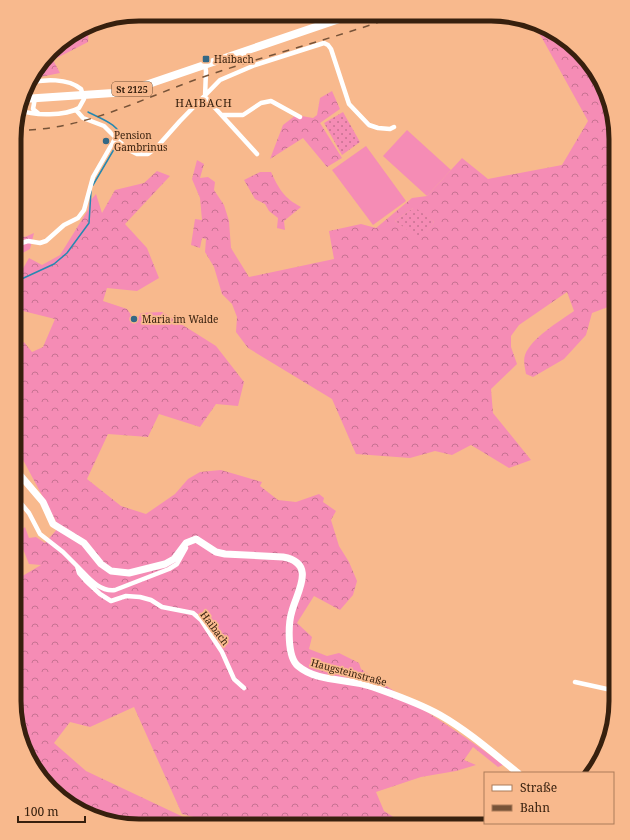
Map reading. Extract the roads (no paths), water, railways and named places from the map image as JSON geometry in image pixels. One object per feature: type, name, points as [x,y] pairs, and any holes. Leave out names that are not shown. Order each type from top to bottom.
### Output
[{"type":"main road","name":"St 2125","points":[[28,99],[131,90],[333,21]]},
{"type":"main road","name":"Haugsteinstraße","points":[[21,476],[43,502],[53,524],[84,543],[106,568],[117,572],[129,573],[158,566],[174,559],[189,541],[196,539],[220,553],[283,557],[292,560],[299,566],[303,576],[302,586],[292,611],[290,621],[290,656],[295,664],[315,675],[371,686],[440,715],[465,731],[517,772]]},
{"type":"street","points":[[76,110],[83,118],[104,126],[127,149],[137,154],[148,154],[156,148],[180,121],[205,97],[212,86],[230,74],[324,43],[331,49],[349,104],[369,125],[378,128],[390,129],[394,127]]},
{"type":"street","points":[[204,65],[206,71],[205,97],[258,154]]},
{"type":"street","points":[[24,111],[40,114],[76,110],[82,103],[84,96],[83,91],[77,85],[62,81],[36,83]]},
{"type":"street","points":[[35,98],[33,109],[40,114]]},
{"type":"street","points":[[222,114],[243,115],[260,103],[271,101],[300,117]]},
{"type":"street","points":[[21,243],[28,241],[46,241],[64,225],[78,218],[84,210],[93,177],[117,138]]},
{"type":"street","name":"Haibach","points":[[21,503],[29,512],[40,534],[64,552],[77,566],[80,573],[86,580],[107,599],[111,601],[126,596],[140,597],[151,600],[162,608],[193,613],[200,620],[222,652],[234,680],[244,688]]},
{"type":"street","points":[[77,566],[99,587],[108,590],[115,590],[164,571],[177,564],[186,548],[183,547]]},
{"type":"street","points":[[575,682],[609,689]]},
{"type":"waterway","name":"Haibach","points":[[88,112],[109,122],[120,134],[120,139],[93,185]]},
{"type":"waterway","name":"Haibach","points":[[21,279],[54,264],[67,253],[89,223],[91,191]]},
{"type":"railway","points":[[22,130],[40,129],[89,119],[112,112],[206,76],[381,21]]},
{"type":"place","name":"Haibach","points":[[206,59]]},
{"type":"place","name":"Pension Gambrinus","points":[[106,141]]},
{"type":"place","name":"Maria im Walde","points":[[134,319]]},
{"type":"district","name":"HAIBACH","points":[[204,102]]}]
